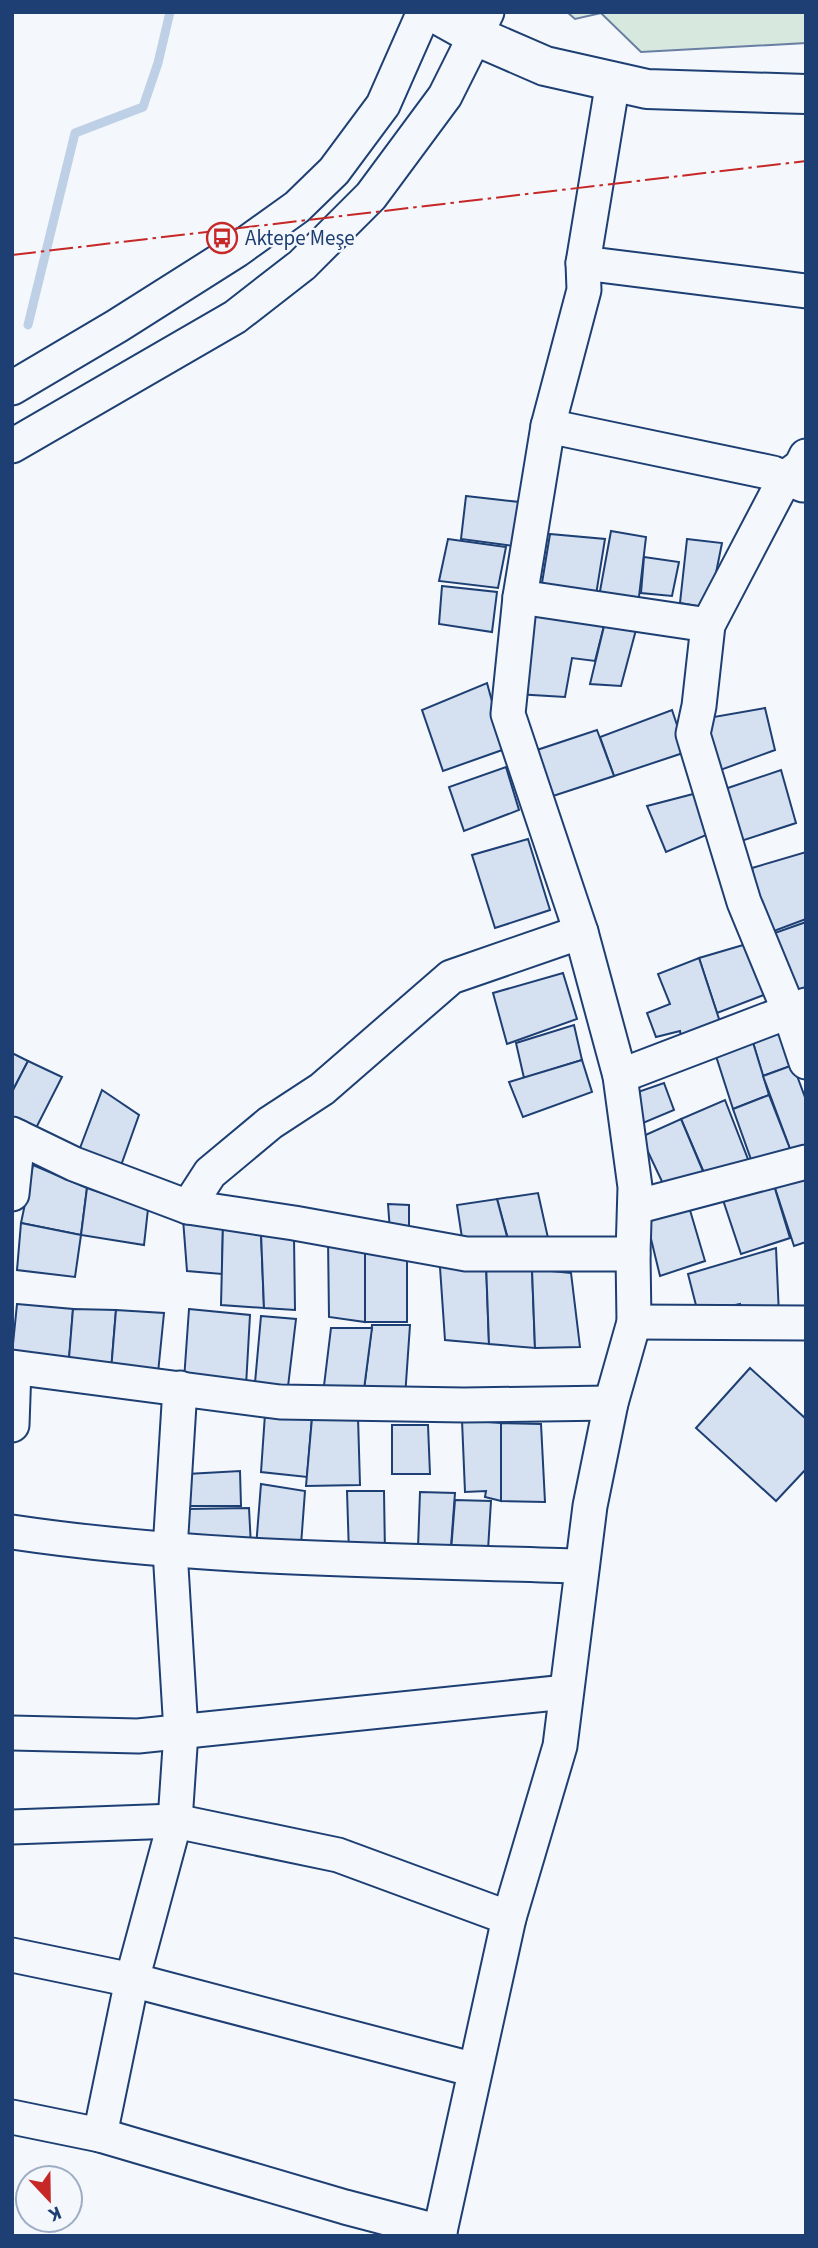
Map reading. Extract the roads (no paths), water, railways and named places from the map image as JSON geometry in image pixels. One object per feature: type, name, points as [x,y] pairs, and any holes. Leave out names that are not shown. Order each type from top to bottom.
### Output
[{"type":"highway","points":[[433,12],[481,24],[545,66],[648,89],[806,94]]},
{"type":"street","points":[[12,388],[117,326],[237,250],[298,207],[334,171],[383,105],[424,12]]},
{"type":"street","points":[[12,446],[235,317],[302,265],[371,197],[445,96],[481,24]]},
{"type":"street","points":[[12,2117],[100,2134],[439,2234],[509,1918],[560,1746],[590,1506],[611,1403],[635,1322],[635,1187],[621,1076],[581,932],[508,714],[520,597],[548,426],[584,290],[583,263],[612,81]]},
{"type":"street","points":[[583,263],[806,291]]},
{"type":"street","points":[[548,426],[773,473],[799,473]]},
{"type":"street","points":[[799,473],[708,625],[694,734],[744,902],[797,1008],[806,1062]]},
{"type":"street","points":[[520,597],[708,625]]},
{"type":"street","points":[[188,1207],[210,1173],[270,1123],[322,1089],[451,978],[581,932]]},
{"type":"street","points":[[621,1076],[797,1008]]},
{"type":"street","points":[[12,1194],[15,1135],[74,1164],[188,1207],[466,1254],[633,1254]]},
{"type":"street","points":[[635,1207],[806,1162]]},
{"type":"street","points":[[635,1322],[806,1323]]},
{"type":"street","points":[[12,1425],[13,1367],[280,1402],[464,1405],[611,1403]]},
{"type":"street","points":[[100,2134],[132,1980],[176,1821],[181,1732],[170,1550],[180,1388]]},
{"type":"street","points":[[12,1532],[78,1542],[170,1550],[582,1566]]},
{"type":"street","points":[[12,1733],[138,1736],[566,1692]]},
{"type":"street","points":[[12,1827],[176,1821],[338,1856],[509,1918]]},
{"type":"street","points":[[12,1955],[132,1980],[475,2070]]},
{"type":"waterway","points":[[28,325],[75,133],[143,107],[158,63],[170,12]]},
{"type":"place","name":"Aktepe Meşe","points":[[222,238]]}]
